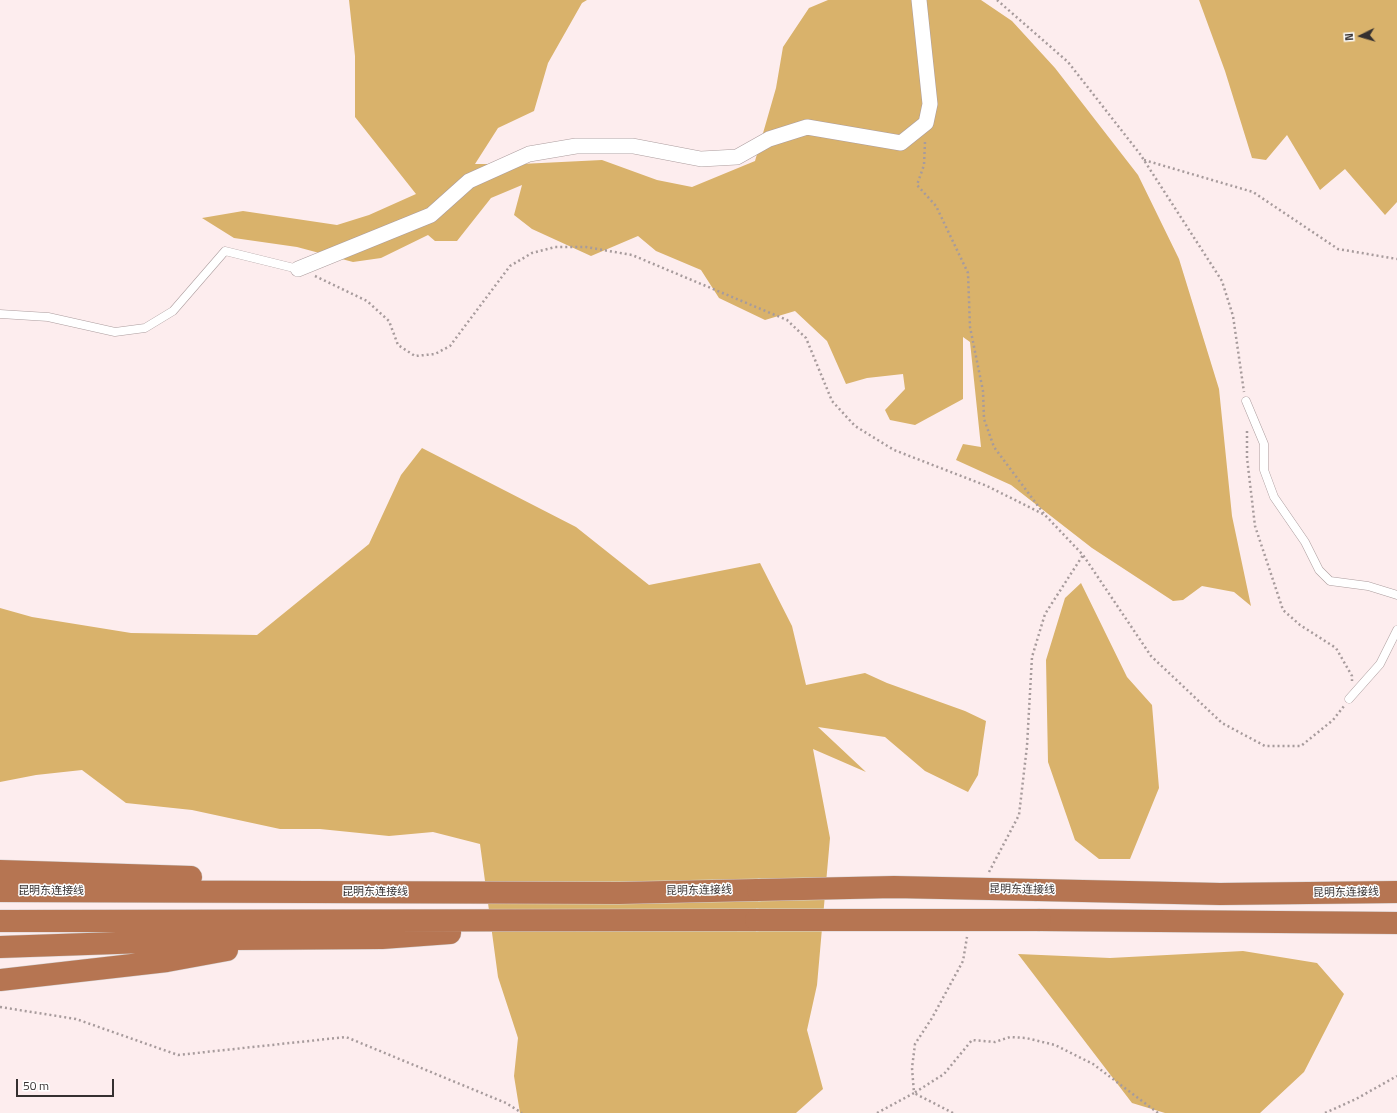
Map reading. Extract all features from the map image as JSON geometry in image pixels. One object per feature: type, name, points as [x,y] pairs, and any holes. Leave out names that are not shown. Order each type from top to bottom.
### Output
[{"type":"highway","points":[[0,871],[352,879],[437,888],[512,892]]},
{"type":"highway","name":"昆明东连接线","points":[[0,891],[619,893],[894,887],[1220,894],[1397,892]]},
{"type":"highway","points":[[0,947],[68,944],[416,936],[548,923],[626,920]]},
{"type":"highway","points":[[0,921],[1040,920],[1397,923]]},
{"type":"highway","points":[[0,980],[167,961],[299,938]]},
{"type":"street","points":[[298,269],[431,215],[469,181],[529,154],[576,146],[633,146],[701,159],[737,157],[769,139],[807,126],[901,143],[926,123],[930,104],[919,0]]},
{"type":"lane","points":[[0,314],[48,317],[114,332],[145,328],[173,311],[225,251],[298,269]]},
{"type":"lane","points":[[1246,401],[1264,444],[1264,470],[1274,497],[1304,542],[1319,570],[1330,581],[1368,586],[1397,595]]},
{"type":"lane","points":[[1349,699],[1380,664],[1397,630]]},
{"type":"path","points":[[997,0],[1068,62],[1144,160],[1222,281],[1233,316],[1246,401]]},
{"type":"path","points":[[926,123],[924,165],[916,184],[936,206],[968,273],[970,327],[984,391],[984,419],[994,447],[1045,515],[1083,555],[1151,656],[1222,723],[1265,746],[1301,746],[1333,720],[1349,699],[1352,676],[1336,648],[1300,625],[1282,610],[1255,526],[1248,458],[1247,430]]},
{"type":"path","points":[[1144,160],[1253,192],[1338,249],[1397,259]]},
{"type":"path","points":[[298,269],[367,300],[389,321],[398,345],[415,356],[435,354],[450,346],[510,266],[532,252],[556,247],[586,247],[632,256],[787,320],[806,338],[832,402],[854,426],[894,450],[987,486],[1045,515]]},
{"type":"path","points":[[987,875],[1018,815],[1027,746],[1032,657],[1045,614],[1083,555]]},
{"type":"path","points":[[914,1093],[912,1068],[915,1044],[932,1018],[963,961],[968,931]]},
{"type":"path","points":[[0,1007],[76,1019],[178,1055],[346,1037],[506,1103],[522,1113]]},
{"type":"path","points":[[877,1113],[914,1093],[944,1074],[972,1040],[995,1042],[1010,1037],[1026,1038],[1055,1045],[1093,1064],[1158,1113]]},
{"type":"path","points":[[1325,1113],[1356,1099],[1397,1076]]},
{"type":"path","points":[[914,1093],[953,1113]]},
{"type":"shaded area","points":[[349,0],[587,0],[582,3],[548,63],[534,111],[498,128],[475,164],[521,164],[602,160],[657,180],[692,187],[755,161],[776,88],[783,47],[809,8],[828,0],[981,0],[1012,21],[1055,68],[1138,175],[1179,259],[1219,389],[1232,516],[1251,606],[1234,592],[1202,586],[1183,600],[1173,601],[1092,548],[1011,485],[956,460],[963,444],[981,447],[970,342],[963,337],[963,399],[915,425],[890,420],[885,410],[905,389],[903,374],[867,378],[846,384],[827,341],[795,311],[765,320],[719,298],[701,270],[656,251],[638,236],[591,256],[532,229],[514,215],[522,185],[491,198],[457,241],[435,241],[428,235],[381,258],[353,262],[297,247],[234,238],[202,218],[243,211],[337,225],[369,215],[416,194],[355,117],[355,56]]},
{"type":"shaded area","points":[[1199,0],[1397,0],[1397,202],[1385,215],[1345,169],[1320,190],[1287,135],[1266,160],[1252,158],[1225,71]]},
{"type":"shaded area","points":[[422,448],[576,527],[649,585],[760,563],[792,626],[806,685],[865,673],[887,683],[965,711],[986,721],[978,775],[968,792],[925,771],[885,737],[818,727],[866,772],[813,749],[830,838],[817,985],[807,1030],[823,1089],[796,1113],[520,1113],[514,1076],[518,1038],[498,977],[480,844],[433,832],[389,836],[320,829],[280,829],[192,810],[126,803],[82,770],[36,775],[0,782],[0,608],[32,617],[131,633],[257,635],[369,544],[401,475]]},
{"type":"shaded area","points":[[1081,583],[1127,677],[1152,705],[1159,788],[1130,859],[1099,859],[1075,840],[1048,762],[1046,660],[1065,598]]},
{"type":"shaded area","points":[[1243,951],[1317,963],[1344,994],[1304,1072],[1260,1113],[1165,1113],[1132,1103],[1018,954],[1110,958]]}]
